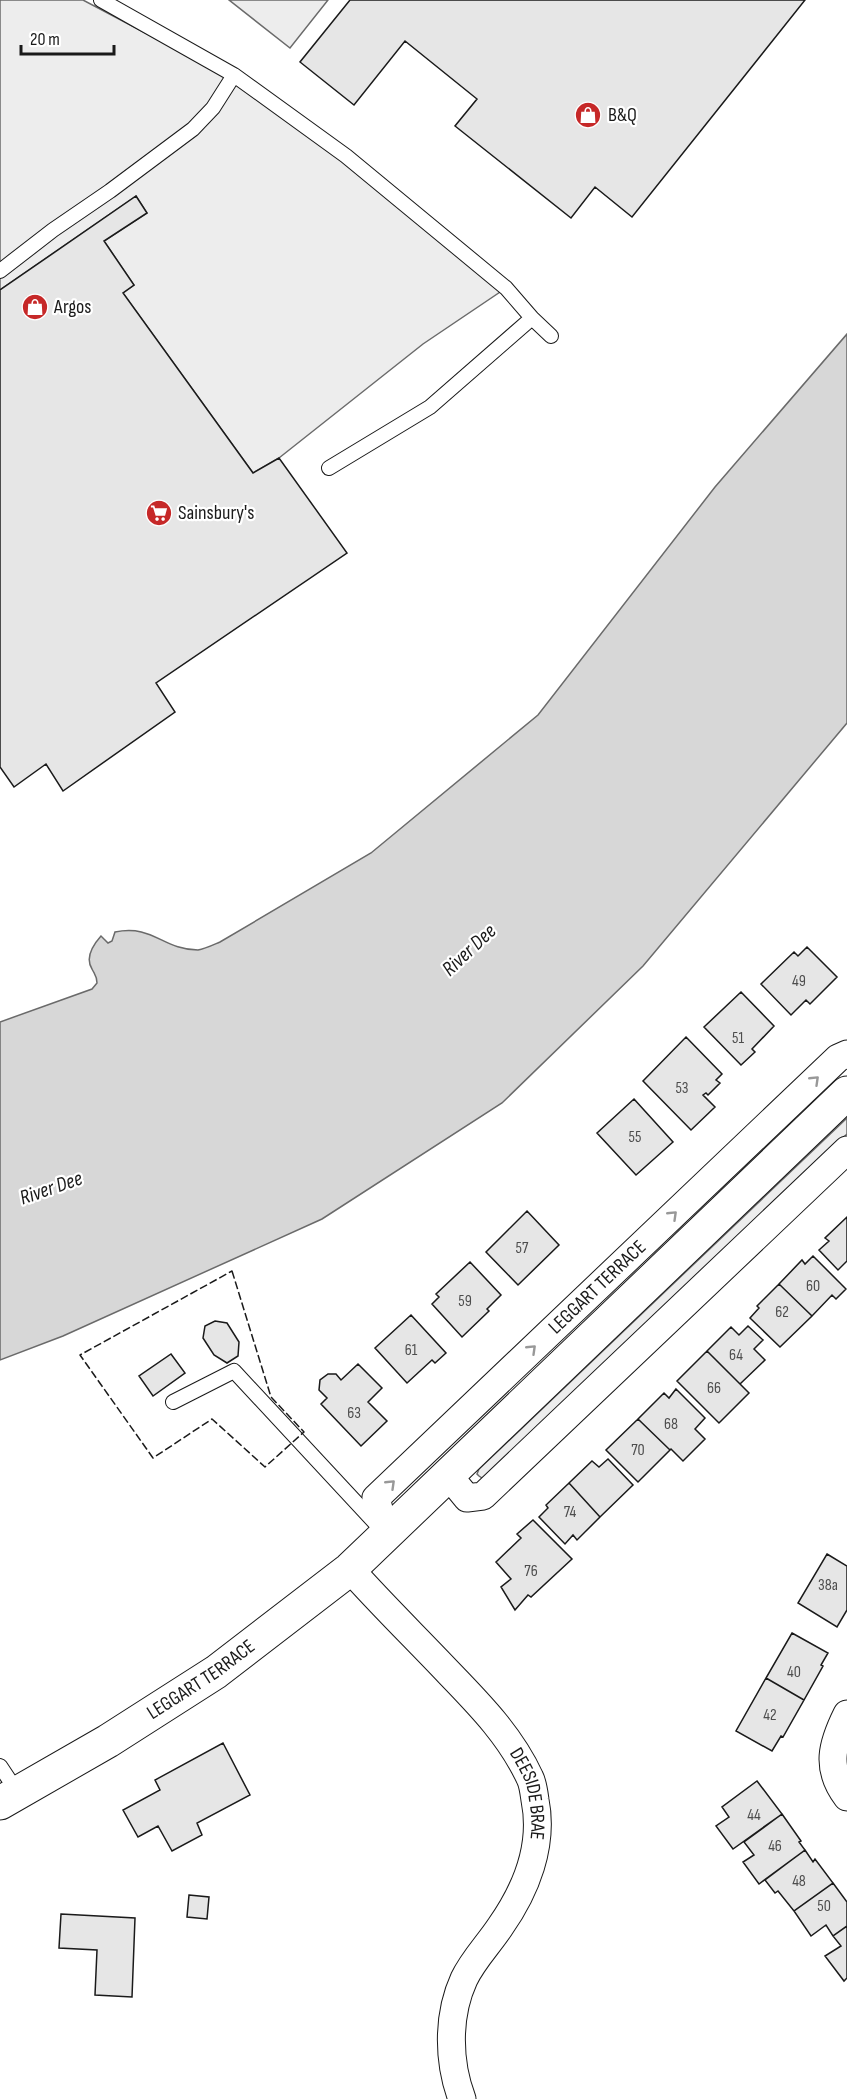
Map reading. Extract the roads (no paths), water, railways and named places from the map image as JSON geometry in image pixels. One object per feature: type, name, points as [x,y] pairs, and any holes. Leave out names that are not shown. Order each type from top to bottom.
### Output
[{"type":"main road","name":"LEGGART TERRACE","points":[[9,1798],[108,1741],[216,1672],[350,1569],[847,1094]]},
{"type":"street","name":"LEGGART TERRACE","points":[[386,1535],[376,1498],[838,1058],[847,1054]]},
{"type":"street","points":[[449,1476],[467,1498],[483,1496],[847,1150]]},
{"type":"street","name":"DEESIDE BRAE","points":[[350,1569],[493,1718],[514,1748],[531,1780],[538,1817],[536,1847],[526,1882],[500,1927],[464,1979],[456,2003],[451,2036],[453,2069],[462,2099]]},
{"type":"street","points":[[847,1714],[835,1738],[833,1759],[835,1776],[847,1797]]},
{"type":"lane","points":[[101,0],[234,75],[346,156],[506,288],[551,336]]},
{"type":"lane","points":[[0,271],[193,129],[213,108],[234,75]]},
{"type":"lane","points":[[329,468],[430,407],[532,318]]},
{"type":"lane","points":[[173,1402],[234,1371],[386,1535]]},
{"type":"lane","points":[[0,1766],[9,1798]]},
{"type":"water","name":"River Dee","points":[[847,334],[847,723],[643,966],[502,1103],[322,1219],[63,1336],[0,1360],[0,1022],[92,989],[97,981],[89,960],[93,947],[101,936],[108,943],[112,941],[115,932],[139,931],[186,949],[203,949],[220,942],[371,853],[538,715],[715,487]]},
{"type":"place","name":"B&Q","points":[[588,115]]},
{"type":"place","name":"Argos","points":[[35,307]]},
{"type":"place","name":"Sainsbury's","points":[[159,513]]}]
